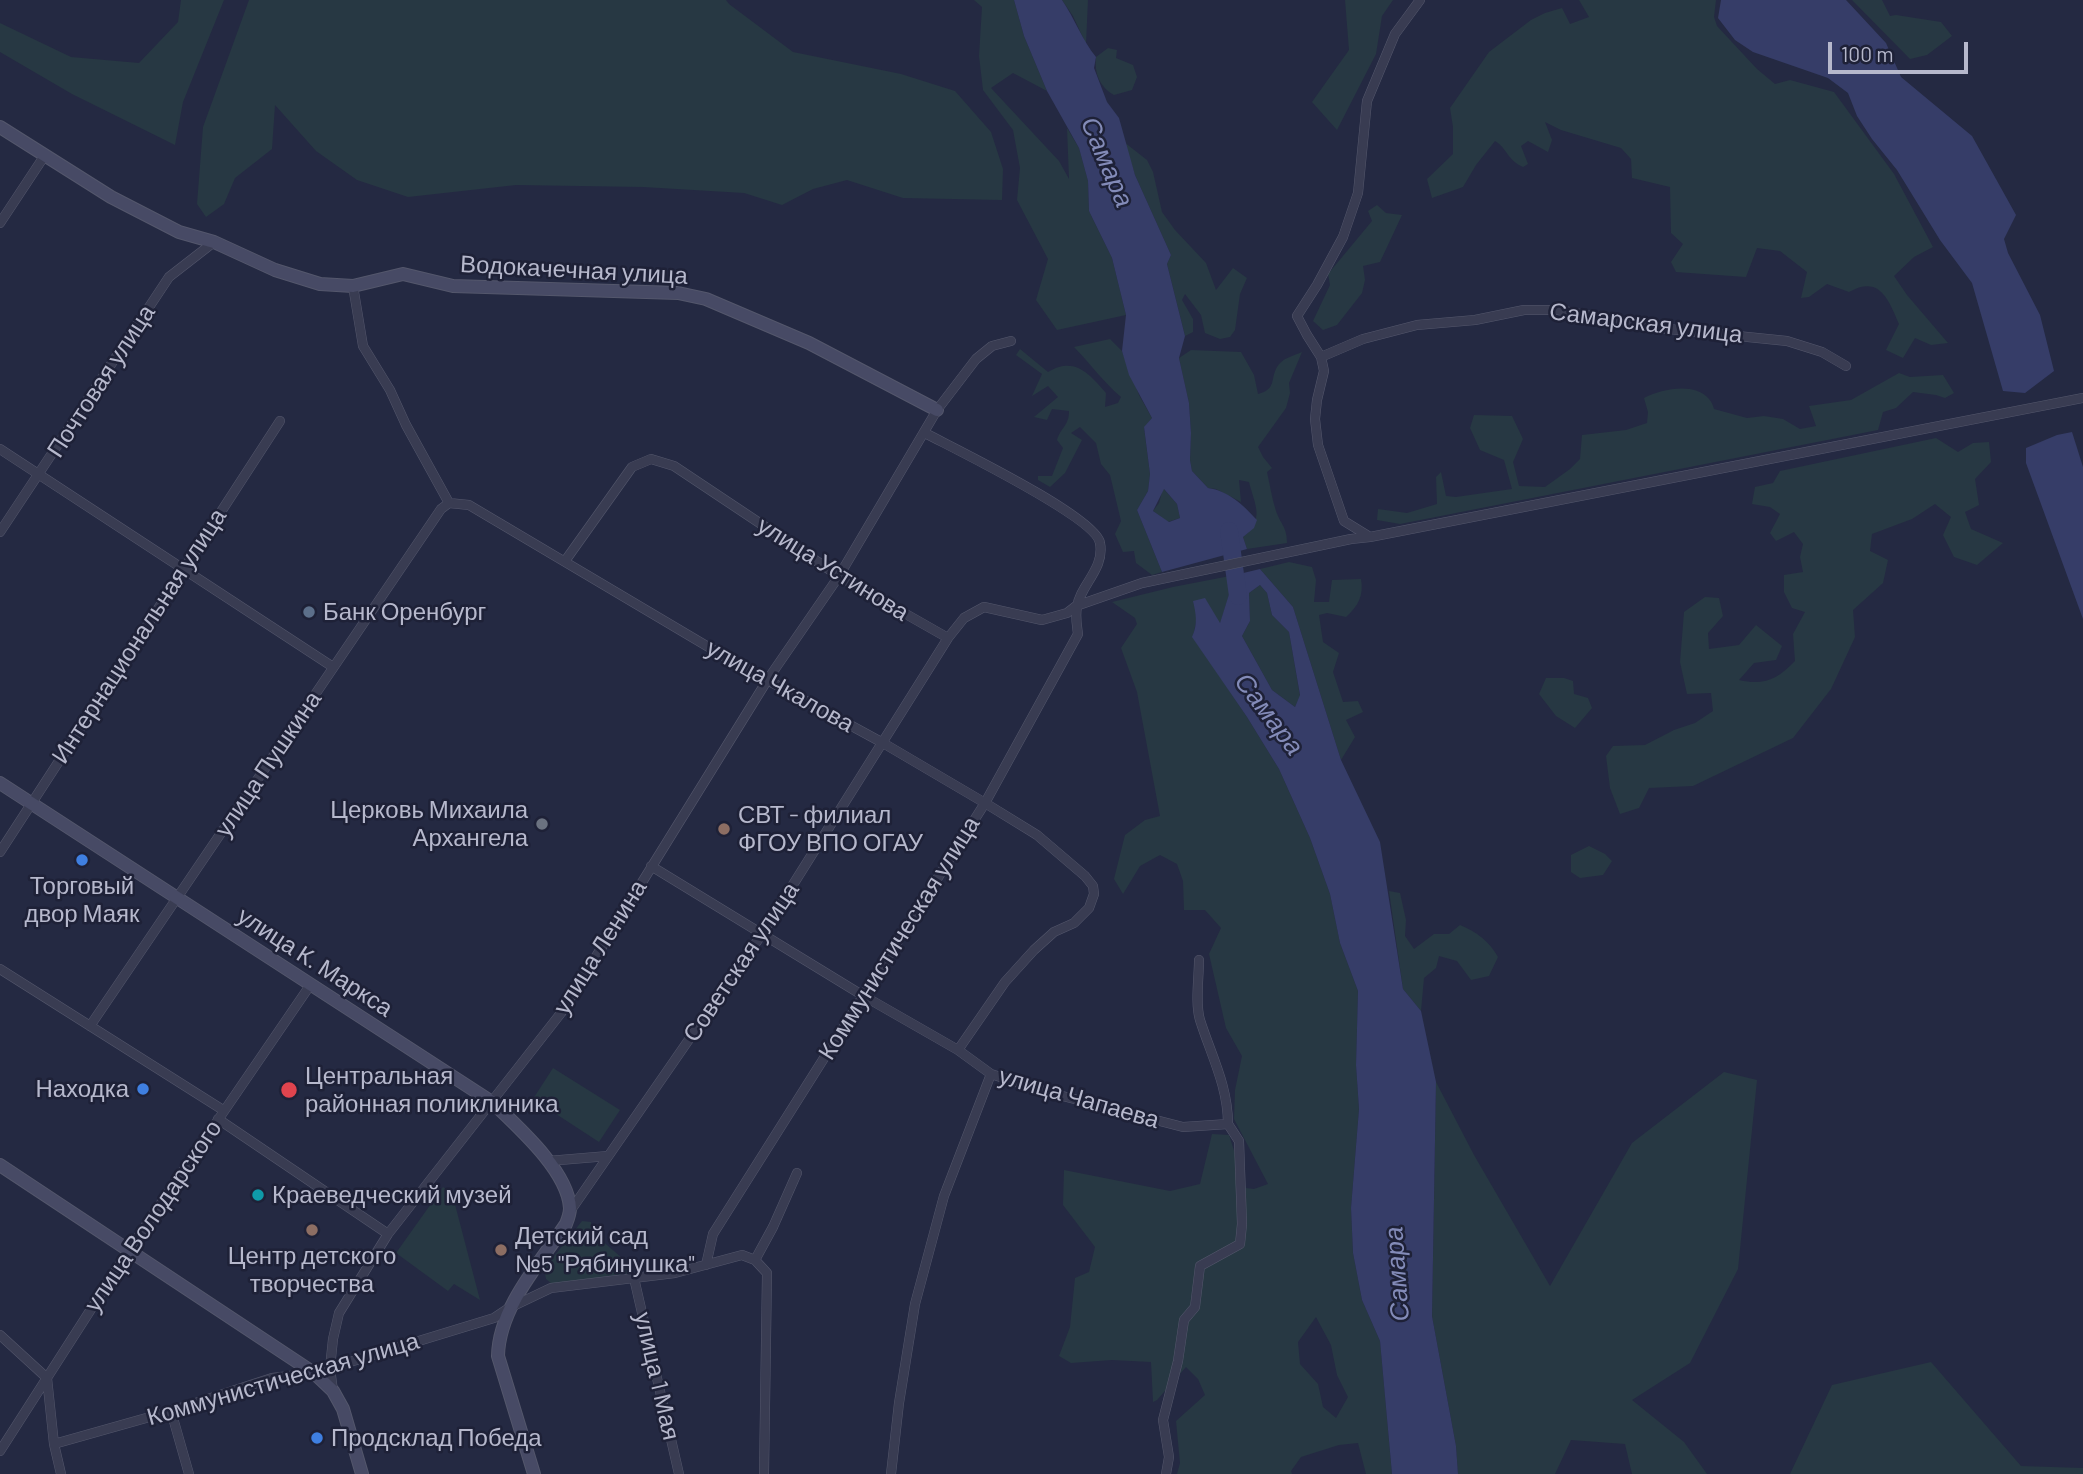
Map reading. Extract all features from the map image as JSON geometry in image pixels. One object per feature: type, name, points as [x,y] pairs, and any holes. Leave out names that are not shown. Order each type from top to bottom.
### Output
[{"type":"street","points":[[1370,537],[1344,521],[1318,445],[1315,419],[1324,371],[1321,357],[1297,316],[1343,237],[1358,193],[1367,101],[1412,0]]},
{"type":"street","points":[[1395,34],[1420,0]]},
{"type":"street","name":"Водокачечная улица","points":[[0,127],[111,197],[179,232],[214,242],[275,270],[320,284],[353,286],[404,274],[453,286],[678,293],[706,299],[809,343],[937,410]]},
{"type":"street","points":[[0,223],[45,155]]},
{"type":"street","name":"Почтовая улица","points":[[0,532],[169,277],[214,242]]},
{"type":"street","points":[[353,286],[363,346],[390,390],[449,503]]},
{"type":"street","name":"Самарская улица","points":[[1321,357],[1363,339],[1417,325],[1475,320],[1524,310],[1558,310],[1695,333],[1787,341],[1822,352],[1846,366]]},
{"type":"street","name":"улица Ленина","points":[[333,1391],[330,1368],[339,1313],[388,1234],[561,1013],[768,679],[839,576],[937,410],[976,359],[992,346],[1011,341]]},
{"type":"street","points":[[948,638],[964,618],[984,607],[1042,620],[1067,613],[1076,606],[1142,583],[2083,398]]},
{"type":"street","name":"Интернациональная улица","points":[[0,852],[279,421]]},
{"type":"street","points":[[925,433],[1048,499],[1092,530],[1100,541],[1101,559],[1076,606]]},
{"type":"street","points":[[0,449],[333,667]]},
{"type":"street","name":"улица Устинова","points":[[565,561],[632,467],[651,459],[674,466],[839,576],[948,638]]},
{"type":"street","name":"улица Чкалова","points":[[449,503],[469,505],[727,658],[883,743],[1037,835],[1085,876],[1093,886],[1094,894],[1088,908],[1074,923],[1054,932],[1034,950],[1005,982],[958,1050]]},
{"type":"street","name":"улица Пушкина","points":[[90,1026],[441,509],[449,503]]},
{"type":"street","name":"Коммунистическая улица","points":[[706,1265],[713,1234],[985,803],[1078,634],[1076,606]]},
{"type":"street","name":"Советская улица","points":[[570,1210],[762,934],[948,638]]},
{"type":"street","name":"улица К. Маркса","points":[[0,783],[492,1102],[548,1161],[566,1192],[570,1210]]},
{"type":"street","name":"улица Чапаева","points":[[651,866],[862,995],[958,1050],[991,1074],[1047,1092],[1184,1127],[1228,1124]]},
{"type":"street","points":[[1166,1474],[1169,1457],[1163,1419],[1178,1361],[1184,1320],[1195,1307],[1200,1266],[1240,1244],[1242,1224],[1239,1141],[1228,1124],[1228,1108],[1214,1054],[1199,1017],[1199,960]]},
{"type":"street","points":[[0,969],[221,1114],[388,1234]]},
{"type":"street","name":"улица Володарского","points":[[0,1451],[129,1250],[311,984]]},
{"type":"street","points":[[891,1474],[915,1304],[944,1196],[991,1074]]},
{"type":"street","points":[[548,1161],[608,1156]]},
{"type":"street","points":[[1,1167],[314,1373],[333,1391],[343,1409],[362,1474]]},
{"type":"street","points":[[764,1474],[767,1273],[755,1260],[797,1173]]},
{"type":"street","points":[[534,1474],[498,1356],[498,1341],[509,1308],[566,1224],[570,1210]]},
{"type":"street","name":"Коммунистическая улица","points":[[54,1444],[171,1411],[272,1378],[314,1373],[494,1318],[551,1288],[675,1273],[741,1255],[755,1260]]},
{"type":"street","name":"улица 1 Мая","points":[[634,1278],[679,1474]]},
{"type":"street","points":[[0,1335],[47,1378],[54,1444],[61,1474]]},
{"type":"street","points":[[171,1411],[189,1474]]},
{"type":"shaded area","points":[[181,0],[224,0],[183,102],[175,145],[72,94],[0,52],[0,23],[71,57],[139,63],[178,22]]},
{"type":"shaded area","points":[[249,0],[726,0],[793,52],[901,74],[955,91],[991,132],[1003,169],[1002,200],[903,198],[847,180],[813,189],[782,205],[744,193],[643,187],[516,185],[408,197],[357,180],[316,151],[275,105],[272,149],[235,178],[224,204],[206,217],[197,204],[203,127]]},
{"type":"shaded area","points":[[974,0],[1014,0],[1024,36],[1047,91],[1013,73],[991,88],[1059,161],[1069,179],[1067,128],[1079,148],[1088,181],[1089,211],[1112,258],[1126,315],[1057,330],[1036,300],[1048,259],[1017,200],[1020,168],[1013,130],[983,90],[979,56],[982,7]]},
{"type":"shaded area","points":[[1062,0],[1088,0],[1086,44],[1073,16]]},
{"type":"shaded area","points":[[1345,0],[1393,0],[1382,16],[1376,54],[1337,130],[1312,102],[1349,50]]},
{"type":"shaded area","points":[[1579,0],[1716,0],[1714,17],[1717,26],[1757,69],[1775,84],[1790,80],[1834,92],[1894,174],[1933,247],[1914,257],[1894,276],[1948,343],[1931,345],[1915,338],[1903,358],[1886,350],[1899,324],[1882,292],[1868,286],[1849,292],[1827,284],[1809,297],[1801,298],[1807,272],[1780,251],[1757,248],[1746,277],[1676,272],[1671,262],[1683,244],[1671,233],[1670,187],[1632,178],[1631,159],[1621,148],[1561,130],[1545,122],[1552,140],[1548,152],[1528,141],[1521,146],[1528,164],[1523,167],[1513,161],[1495,141],[1463,187],[1432,198],[1427,179],[1453,154],[1450,108],[1489,52],[1531,20],[1545,13],[1562,8],[1570,24],[1589,17]]},
{"type":"shaded area","points":[[1852,0],[1882,0],[1890,16],[1941,22],[1952,36],[1927,55],[1910,59]]},
{"type":"shaded area","points":[[1108,48],[1117,50],[1116,58],[1133,65],[1137,77],[1132,90],[1114,95],[1102,84],[1097,74],[1096,57]]},
{"type":"shaded area","points":[[1124,142],[1147,160],[1153,172],[1162,212],[1206,263],[1216,290],[1233,268],[1247,278],[1240,294],[1235,330],[1230,337],[1220,339],[1205,333],[1201,315],[1185,294],[1182,300],[1193,319],[1193,332],[1185,336],[1167,264],[1171,255],[1135,175]]},
{"type":"shaded area","points":[[1377,205],[1386,213],[1402,215],[1380,262],[1363,266],[1365,280],[1362,293],[1337,325],[1323,330],[1313,321],[1330,285],[1328,274],[1372,221],[1368,211]]},
{"type":"shaded area","points":[[1110,339],[1122,351],[1139,395],[1152,418],[1144,428],[1150,474],[1148,491],[1137,510],[1162,572],[1152,575],[1136,563],[1134,551],[1123,552],[1115,534],[1121,521],[1110,475],[1101,464],[1096,443],[1080,427],[1071,433],[1082,440],[1065,473],[1050,487],[1038,480],[1038,476],[1052,476],[1063,448],[1057,440],[1068,420],[1069,411],[1052,409],[1047,420],[1034,417],[1058,397],[1048,386],[1032,396],[1042,374],[1016,355],[1020,349],[1048,372],[1066,366],[1081,369],[1106,393],[1105,407],[1118,403],[1121,397],[1074,347]]},
{"type":"shaded area","points":[[1191,350],[1241,352],[1254,375],[1258,394],[1271,386],[1275,371],[1282,361],[1302,352],[1289,383],[1290,393],[1286,408],[1258,447],[1272,468],[1267,472],[1287,543],[1247,549],[1243,537],[1256,518],[1256,505],[1249,482],[1239,480],[1241,502],[1216,489],[1208,488],[1192,471],[1189,403],[1179,358]]},
{"type":"shaded area","points":[[1899,373],[1910,377],[1943,375],[1954,393],[1945,398],[1913,392],[1896,408],[1883,412],[1878,430],[1400,524],[1377,520],[1378,509],[1407,513],[1437,504],[1436,477],[1441,472],[1446,496],[1512,489],[1504,460],[1480,450],[1470,428],[1474,415],[1512,416],[1523,439],[1513,462],[1519,486],[1545,487],[1580,459],[1582,435],[1626,430],[1647,423],[1648,412],[1644,398],[1660,392],[1695,390],[1709,399],[1714,409],[1747,418],[1764,416],[1783,419],[1800,429],[1816,426],[1809,406],[1851,400]]},
{"type":"shaded area","points":[[1936,438],[1958,452],[1973,443],[1989,442],[1991,462],[1975,479],[1979,505],[1965,512],[1971,529],[2003,543],[1977,565],[1954,557],[1943,535],[1951,517],[1935,504],[1912,519],[1872,534],[1870,551],[1888,560],[1883,583],[1853,610],[1855,637],[1831,689],[1793,738],[1693,786],[1649,788],[1639,808],[1620,814],[1610,788],[1606,756],[1613,746],[1645,745],[1695,723],[1713,711],[1711,693],[1687,694],[1680,662],[1684,612],[1705,597],[1719,598],[1723,616],[1708,633],[1709,649],[1739,645],[1756,625],[1782,646],[1776,660],[1754,663],[1739,680],[1770,680],[1795,661],[1793,634],[1805,612],[1792,608],[1784,592],[1784,575],[1803,572],[1800,557],[1803,544],[1794,532],[1776,541],[1770,533],[1780,514],[1770,507],[1752,504],[1755,487],[1773,483],[1780,471]]},
{"type":"shaded area","points":[[1163,488],[1177,504],[1180,518],[1168,522],[1153,511],[1159,503]]},
{"type":"shaded area","points":[[1289,562],[1312,567],[1316,580],[1314,602],[1329,602],[1332,580],[1361,579],[1362,591],[1359,600],[1346,617],[1327,613],[1319,615],[1323,642],[1339,653],[1333,672],[1343,702],[1358,701],[1363,712],[1346,720],[1355,737],[1341,760],[1293,607],[1260,569]]},
{"type":"shaded area","points":[[1235,575],[1220,624],[1197,617],[1193,637],[1279,769],[1310,838],[1330,894],[1340,943],[1358,991],[1356,1065],[1359,1109],[1351,1208],[1353,1253],[1362,1300],[1380,1341],[1392,1474],[1366,1474],[1358,1443],[1339,1445],[1301,1457],[1291,1471],[1292,1474],[1177,1474],[1180,1463],[1176,1421],[1205,1395],[1198,1379],[1186,1367],[1153,1402],[1151,1362],[1112,1360],[1071,1363],[1059,1356],[1070,1327],[1075,1278],[1089,1272],[1095,1247],[1063,1205],[1064,1170],[1170,1191],[1200,1184],[1212,1134],[1229,1135],[1246,1188],[1254,1189],[1268,1184],[1234,1119],[1235,1090],[1242,1056],[1226,1028],[1209,954],[1221,928],[1205,910],[1184,910],[1183,881],[1177,864],[1160,855],[1140,866],[1123,894],[1114,879],[1125,835],[1145,820],[1160,816],[1137,692],[1121,648],[1137,624],[1135,618],[1112,602]],"holes":[[[1316,1317],[1331,1345],[1337,1375],[1348,1397],[1336,1418],[1323,1407],[1318,1384],[1300,1364],[1298,1342]]]},
{"type":"shaded area","points":[[1260,585],[1267,593],[1272,615],[1289,632],[1300,696],[1295,707],[1272,690],[1242,636],[1250,621],[1249,593]]},
{"type":"shaded area","points":[[1546,678],[1573,681],[1574,694],[1588,698],[1592,708],[1575,728],[1556,716],[1539,694]]},
{"type":"shaded area","points":[[1589,846],[1612,861],[1603,875],[1580,878],[1571,872],[1571,855]]},
{"type":"shaded area","points":[[1389,891],[1400,893],[1406,920],[1405,936],[1414,949],[1434,934],[1449,934],[1460,925],[1482,938],[1498,957],[1489,976],[1471,980],[1457,961],[1439,956],[1436,968],[1424,978],[1421,1011],[1403,989]]},
{"type":"shaded area","points":[[553,1068],[620,1110],[599,1142],[533,1099]]},
{"type":"shaded area","points":[[1724,1072],[1757,1080],[1738,1269],[1690,1363],[1632,1400],[1684,1442],[1707,1474],[1632,1474],[1625,1444],[1571,1440],[1555,1474],[1458,1474],[1456,1446],[1432,1316],[1436,1082],[1474,1155],[1550,1286],[1632,1143]]},
{"type":"shaded area","points":[[443,1187],[452,1193],[480,1300],[454,1284],[448,1291],[396,1253]]},
{"type":"shaded area","points":[[582,1221],[591,1222],[592,1232],[622,1258],[632,1273],[552,1284],[546,1279],[544,1269]]},
{"type":"shaded area","points":[[1931,1362],[2021,1466],[2083,1468],[2083,1474],[1790,1474],[1832,1385]]},
{"type":"water","points":[[1014,0],[1062,0],[1096,57],[1094,68],[1107,102],[1119,118],[1135,175],[1171,255],[1167,264],[1185,336],[1179,358],[1189,403],[1192,471],[1208,488],[1229,495],[1257,520],[1254,528],[1243,537],[1247,549],[1162,572],[1137,510],[1148,491],[1150,474],[1144,427],[1152,418],[1129,375],[1122,351],[1126,315],[1112,258],[1089,211],[1088,181],[1079,148],[1047,91],[1024,36]],"holes":[[[1164,489],[1177,504],[1180,518],[1169,522],[1153,511]]]},
{"type":"water","points":[[1721,0],[1846,0],[1886,43],[1901,77],[1972,136],[2016,215],[2004,239],[2008,253],[2040,315],[2054,371],[2025,393],[2003,391],[1972,283],[1940,240],[1897,170],[1872,139],[1857,116],[1848,93],[1828,78],[1753,52],[1735,40],[1718,18]]},
{"type":"water","points":[[2072,432],[2083,467],[2083,619],[2026,463],[2026,448]]},
{"type":"water","points":[[1260,569],[1293,607],[1341,760],[1380,842],[1403,989],[1421,1011],[1436,1082],[1432,1316],[1456,1446],[1458,1474],[1392,1474],[1380,1341],[1362,1300],[1353,1253],[1351,1208],[1359,1109],[1356,1065],[1358,991],[1340,943],[1330,894],[1310,838],[1279,769],[1192,637],[1196,619],[1193,601],[1205,598],[1220,623],[1235,575]],"holes":[[[1260,585],[1267,593],[1272,615],[1289,632],[1300,695],[1295,707],[1272,690],[1242,636],[1250,621],[1249,593]]]},
{"type":"waterway","name":"Самара","points":[[1229,531],[1238,596]]},
{"type":"place","name":"Банк Оренбург","points":[[309,612]]},
{"type":"place","name":"Церковь Михаила Архангела","points":[[542,824]]},
{"type":"place","name":"СВТ - филиал ФГОУ ВПО ОГАУ","points":[[724,829]]},
{"type":"place","name":"Торговый двор Маяк","points":[[82,860]]},
{"type":"place","name":"Находка","points":[[143,1089]]},
{"type":"place","name":"Центральная районная поликлиника","points":[[289,1090]]},
{"type":"place","name":"Краеведческий музей","points":[[258,1195]]},
{"type":"place","name":"Центр детского творчества","points":[[312,1230]]},
{"type":"place","name":"Детский сад №5 \"Рябинушка\"","points":[[501,1250]]},
{"type":"place","name":"Продсклад Победа","points":[[317,1438]]}]
